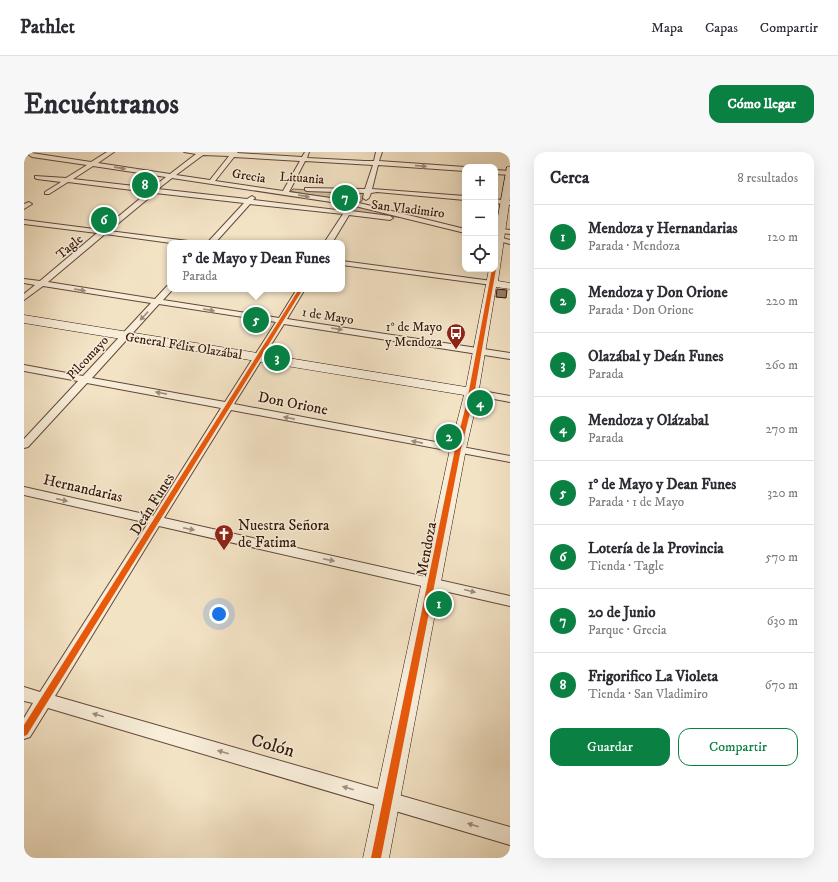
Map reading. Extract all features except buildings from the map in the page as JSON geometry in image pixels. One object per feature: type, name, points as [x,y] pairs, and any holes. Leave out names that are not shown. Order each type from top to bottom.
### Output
[{"type":"street","name":"Grecia","points":[[28,152],[32,155],[259,190],[286,190],[357,204],[462,230]]},
{"type":"street","points":[[47,193],[111,152]]},
{"type":"street","points":[[187,152],[234,153],[462,169]]},
{"type":"street","points":[[286,190],[307,152]]},
{"type":"street","points":[[330,240],[351,207],[365,200],[379,152]]},
{"type":"street","name":"Tagle","points":[[24,298],[202,153]]},
{"type":"street","points":[[211,182],[234,153]]},
{"type":"street","points":[[498,172],[510,172],[503,202],[498,246]]},
{"type":"street","name":"San Vladimiro","points":[[37,177],[462,227]]},
{"type":"street","name":"Lituania","points":[[233,185],[286,190],[359,192],[377,190],[462,198]]},
{"type":"street","points":[[214,240],[259,190]]},
{"type":"street","points":[[24,222],[167,240]]},
{"type":"street","points":[[500,234],[510,242]]},
{"type":"street","points":[[345,263],[510,286]]},
{"type":"street","name":"Mendoza","points":[[376,858],[471,392],[494,272]]},
{"type":"street","name":"1 de Mayo","points":[[24,281],[510,356]]},
{"type":"street","name":"Pilcomayo","points":[[24,445],[167,291]]},
{"type":"street","name":"Deán Funes","points":[[24,732],[299,292]]},
{"type":"street","name":"General Félix Olazábal","points":[[24,319],[510,399]]},
{"type":"street","name":"Don Orione","points":[[24,368],[510,459]]},
{"type":"street","name":"Hernandarias","points":[[24,491],[156,522],[432,582],[510,601]]},
{"type":"street","name":"Colón","points":[[24,694],[510,836]]},
{"type":"shaded area","points":[[293,189],[362,193],[364,195],[362,201],[357,202],[291,191]]},
{"type":"shaded area","points":[[357,206],[408,218],[355,213],[352,211]]},
{"type":"cycle path","points":[[376,858],[458,449],[470,401],[493,272]]},
{"type":"cycle path","points":[[24,732],[299,292]]},
{"type":"place","name":"Frigorifico La Violeta","points":[[145,185]]},
{"type":"place","name":"20 de Junio","points":[[345,198]]},
{"type":"place","name":"Lotería de la Provincia","points":[[104,220]]},
{"type":"place","name":"1° de Mayo y Dean Funes","points":[[256,320]]},
{"type":"place","name":"1° de Mayo y Mendoza","points":[[456,350]]},
{"type":"place","name":"Olazábal y Deán Funes","points":[[277,358]]},
{"type":"place","name":"Mendoza y Olázabal","points":[[480,403]]},
{"type":"place","name":"Mendoza y Don Orione","points":[[449,437]]},
{"type":"place","name":"Nuestra Señora de Fatima","points":[[224,551]]},
{"type":"place","name":"Mendoza y Hernandarias","points":[[439,604]]}]
